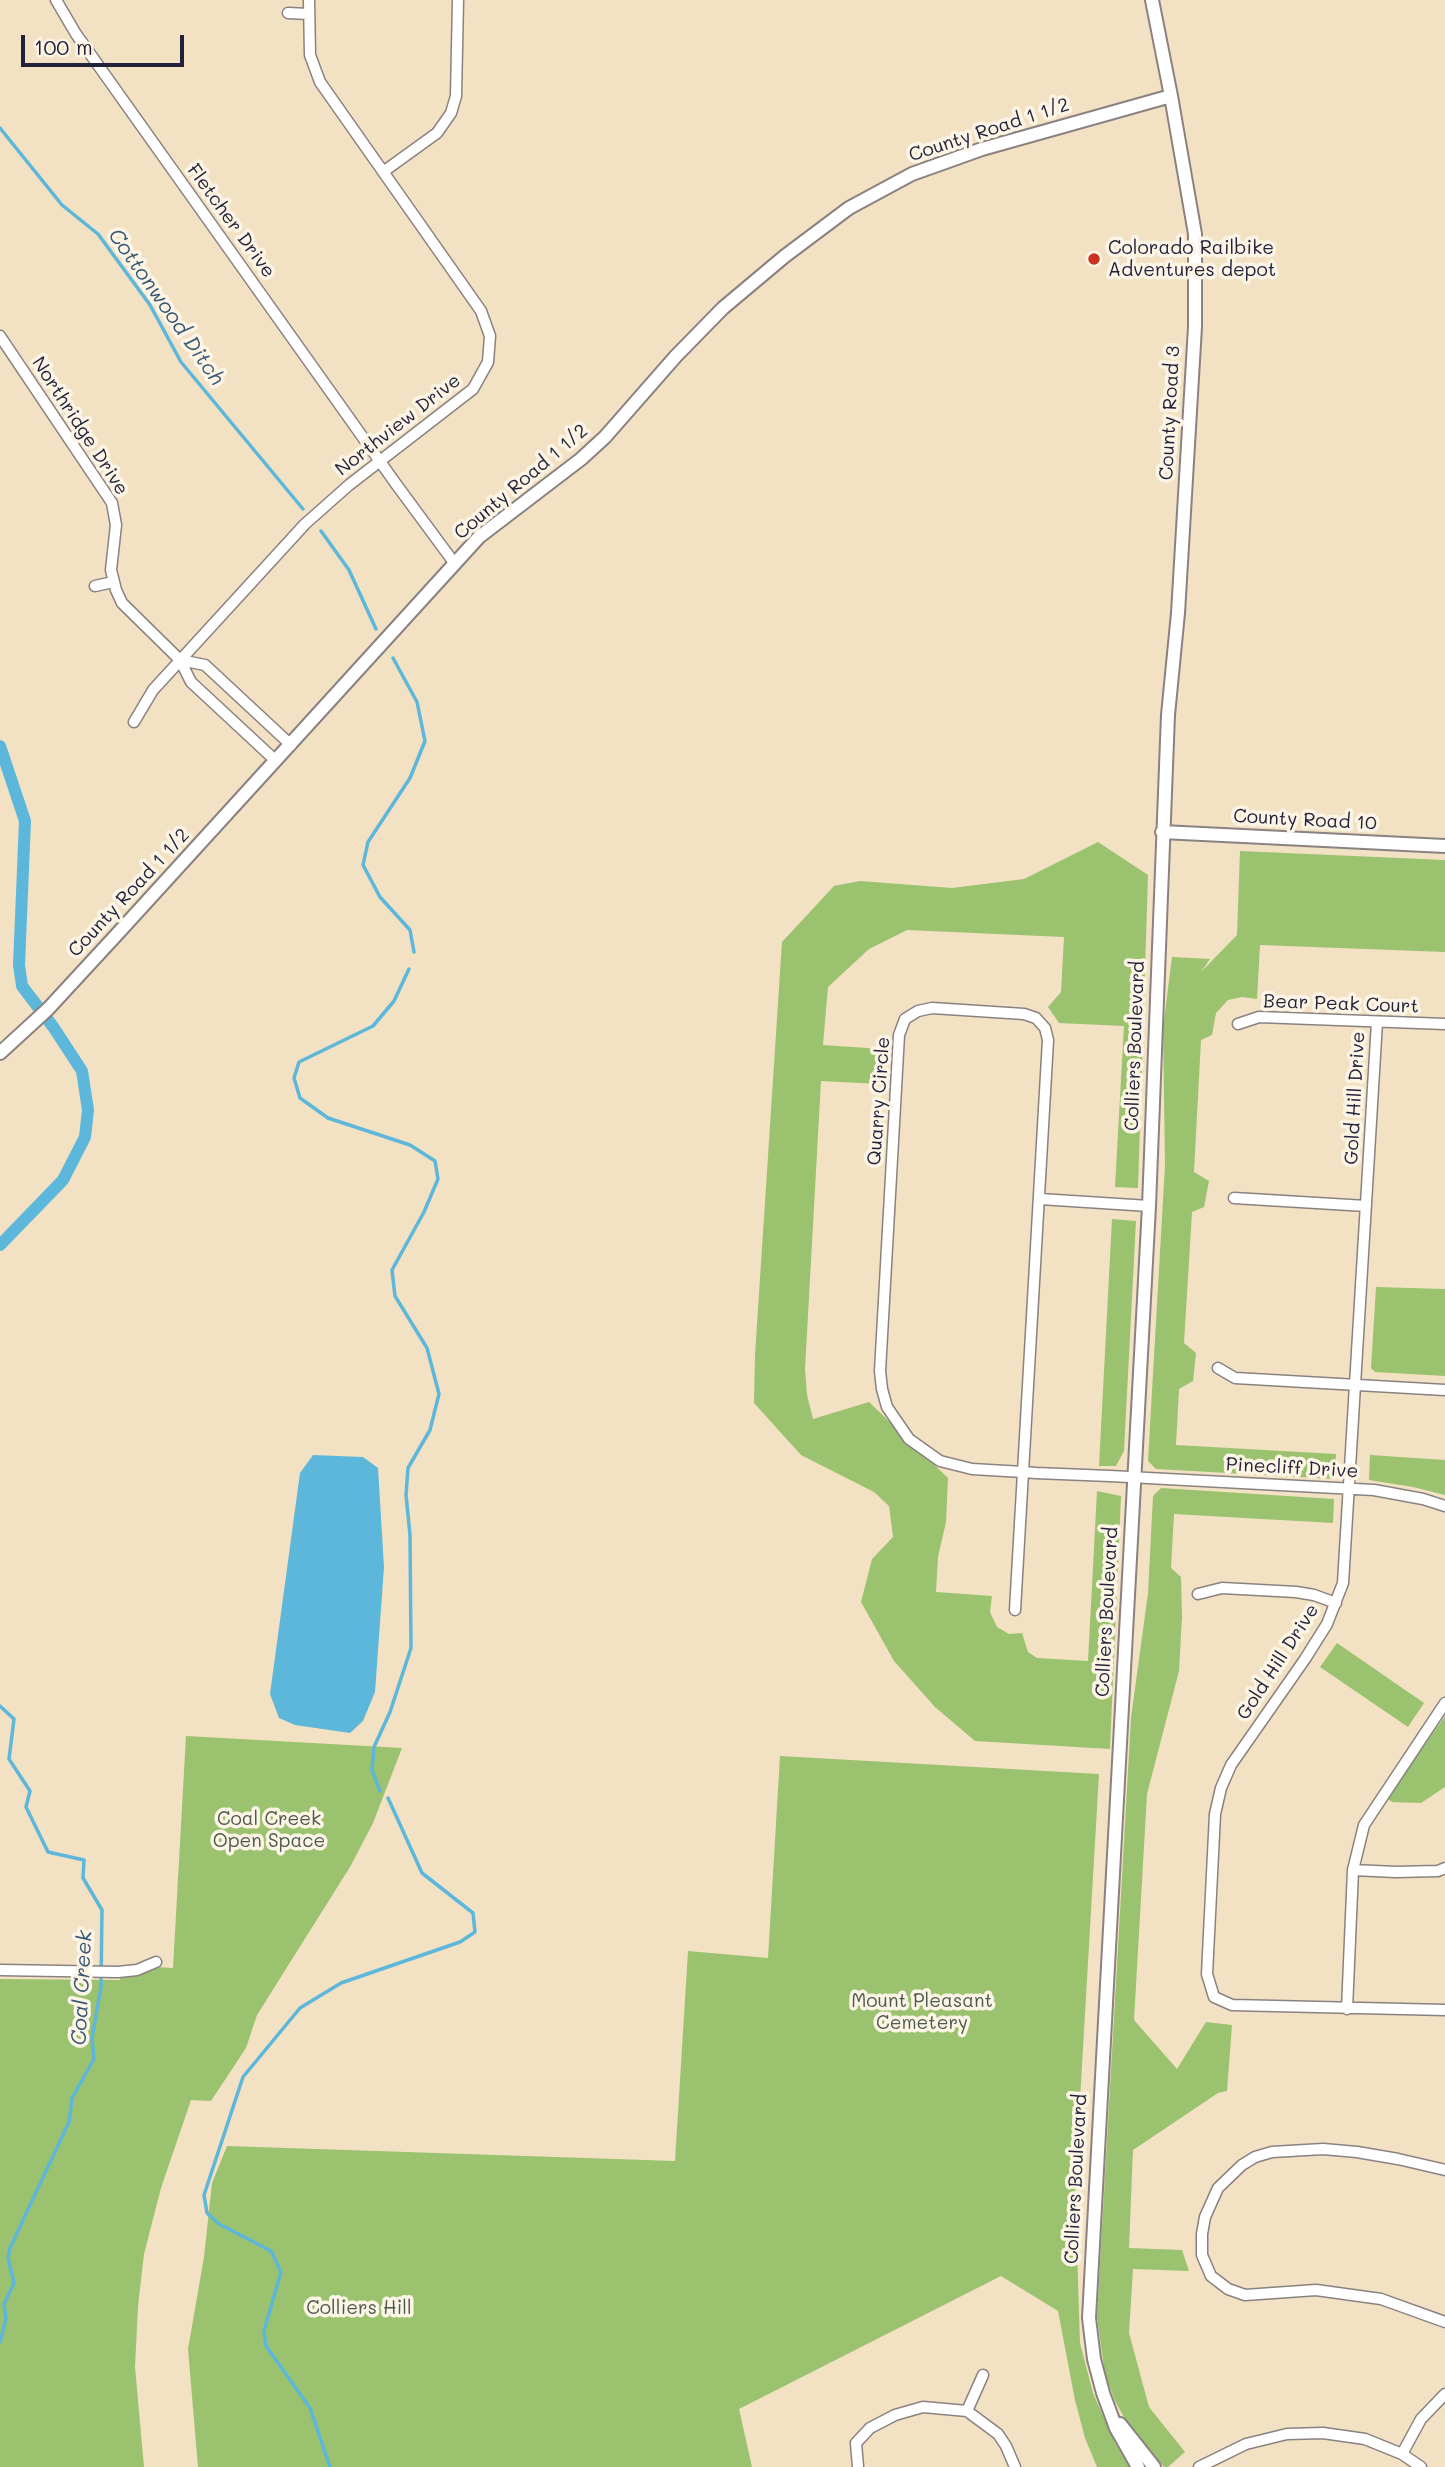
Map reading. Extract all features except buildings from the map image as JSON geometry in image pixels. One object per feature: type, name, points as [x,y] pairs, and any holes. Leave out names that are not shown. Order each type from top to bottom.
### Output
[{"type":"street","name":"Fletcher Drive","points":[[56,0],[76,34],[455,564]]},
{"type":"street","name":"Northview Drive","points":[[134,722],[153,690],[305,524],[380,461],[473,389],[485,371],[491,348],[488,326],[481,311],[320,82],[310,55],[309,0]]},
{"type":"street","points":[[383,172],[437,133],[451,113],[456,96],[458,0]]},
{"type":"street","name":"County Road 3","points":[[1152,0],[1190,202],[1196,267],[1195,327],[1178,613],[1168,715],[1162,832]]},
{"type":"street","points":[[288,13],[309,14]]},
{"type":"street","name":"County Road 1 1/2","points":[[0,1053],[48,1009],[489,529],[581,459],[605,437],[723,308],[785,256],[849,208],[905,177],[970,153],[1171,96]]},
{"type":"street","name":"Northridge Drive","points":[[0,336],[112,503],[116,525],[111,562],[113,582],[125,607],[180,660],[191,682],[276,761]]},
{"type":"street","points":[[95,586],[113,582]]},
{"type":"street","name":"Northridge Drive","points":[[180,660],[205,665],[291,745]]},
{"type":"street","name":"County Road 10","points":[[1162,832],[1445,846]]},
{"type":"street","name":"Colliers Boulevard","points":[[1138,2467],[1116,2428],[1103,2393],[1090,2339],[1089,2295],[1149,1206],[1162,832]]},
{"type":"street","name":"Quarry Circle","points":[[1023,1472],[1048,1040],[1045,1028],[1036,1018],[1024,1014],[932,1008],[918,1011],[905,1019],[899,1035],[881,1353],[882,1389],[887,1407],[909,1438],[940,1461],[972,1469],[1023,1472],[1134,1478]]},
{"type":"street","name":"Bear Peak Court","points":[[1238,1024],[1259,1017],[1445,1024]]},
{"type":"street","name":"Gold Hill Drive","points":[[1377,1022],[1343,1583],[1327,1624],[1231,1765],[1221,1788],[1215,1814],[1207,1974],[1214,1997],[1232,2005],[1445,2010]]},
{"type":"street","points":[[1234,1198],[1366,1206]]},
{"type":"street","points":[[1040,1199],[1149,1206]]},
{"type":"street","points":[[1218,1368],[1235,1378],[1445,1390]]},
{"type":"street","points":[[1016,1610],[1023,1472]]},
{"type":"street","name":"Pinecliff Drive","points":[[1134,1478],[1374,1490],[1445,1506]]},
{"type":"street","points":[[1198,1594],[1222,1588],[1296,1591],[1336,1603]]},
{"type":"street","points":[[1348,2009],[1353,1870],[1364,1825],[1445,1703]]},
{"type":"street","points":[[1353,1870],[1396,1872],[1438,1871],[1445,1868]]},
{"type":"street","points":[[0,1970],[118,1972],[136,1970],[156,1962]]},
{"type":"street","points":[[1445,2170],[1357,2152],[1323,2149],[1272,2152],[1255,2157],[1242,2165],[1218,2188],[1207,2210],[1202,2234],[1202,2255],[1212,2276],[1227,2289],[1245,2295],[1317,2290],[1381,2299],[1445,2322]]},
{"type":"street","points":[[967,2411],[984,2375]]},
{"type":"street","name":"Colliers Boulevard","points":[[1103,2393],[1121,2425],[1154,2467]]},
{"type":"street","points":[[1402,2454],[1421,2419],[1445,2394]]},
{"type":"street","points":[[859,2467],[856,2443],[870,2428],[895,2415],[923,2407],[967,2411],[998,2434],[1015,2467]]},
{"type":"street","points":[[1199,2467],[1246,2444],[1287,2434],[1323,2433],[1365,2439],[1402,2454],[1421,2467]]},
{"type":"green space","points":[[1098,842],[1148,875],[1138,1188],[1115,1187],[1124,1026],[1059,1023],[1048,1007],[1061,992],[1064,937],[907,930],[869,949],[828,987],[823,1045],[882,1049],[880,1084],[821,1081],[805,1369],[807,1395],[813,1419],[869,1402],[948,1478],[946,1522],[938,1557],[936,1592],[992,1596],[990,1612],[997,1627],[1009,1634],[1022,1633],[1028,1652],[1037,1658],[1088,1661],[1097,1491],[1121,1496],[1110,1749],[975,1741],[935,1707],[894,1661],[861,1602],[872,1559],[893,1537],[889,1506],[874,1492],[801,1455],[754,1403],[782,942],[834,886],[860,881],[952,888],[1024,879]]},
{"type":"green space","points":[[1240,851],[1445,860],[1445,952],[1260,945],[1257,999],[1242,997],[1228,1000],[1216,1013],[1212,1035],[1201,1040],[1194,1172],[1209,1181],[1204,1207],[1192,1212],[1184,1343],[1196,1353],[1193,1381],[1179,1389],[1176,1445],[1336,1454],[1335,1479],[1156,1469],[1148,1461],[1165,1165],[1163,1028],[1172,957],[1210,959],[1201,972],[1237,935]]},
{"type":"green space","points":[[1112,1219],[1136,1221],[1124,1451],[1116,1466],[1099,1466]]},
{"type":"green space","points":[[1376,1287],[1445,1289],[1445,1376],[1375,1372],[1371,1368]]},
{"type":"green space","points":[[1370,1455],[1445,1460],[1445,1495],[1369,1480]]},
{"type":"green space","points":[[1161,1488],[1334,1499],[1333,1523],[1174,1514],[1171,1568],[1181,1577],[1179,1671],[1147,1794],[1134,2020],[1177,2069],[1206,2022],[1232,2025],[1227,2091],[1218,2093],[1133,2150],[1129,2248],[1182,2250],[1189,2271],[1133,2269],[1129,2333],[1149,2407],[1185,2452],[1168,2467],[1164,2467],[1130,2428],[1115,2401],[1105,2374],[1097,2317],[1131,1718],[1148,1593],[1153,1496]]},
{"type":"green space","points":[[1337,1643],[1424,1703],[1408,1727],[1320,1667]]},
{"type":"green space","points":[[1445,1716],[1445,1787],[1421,1803],[1392,1802],[1387,1798]]},
{"type":"green space","name":"Coal Creek Open Space","points":[[186,1736],[402,1748],[373,1823],[350,1867],[257,2015],[246,2048],[211,2101],[191,2100],[161,2188],[144,2254],[135,2367],[144,2467],[0,2467],[0,1979],[120,1980],[120,1965],[173,1968]]},
{"type":"green space","name":"Colliers Hill","points":[[780,1756],[1099,1774],[1075,2185],[1080,2343],[1093,2393],[1115,2443],[1130,2467],[1097,2467],[1085,2438],[1075,2400],[1058,2311],[1001,2276],[739,2409],[752,2467],[198,2467],[188,2349],[204,2257],[212,2183],[227,2146],[675,2161],[688,1951],[768,1958]]},
{"type":"water","points":[[313,1455],[363,1457],[378,1468],[384,1567],[375,1692],[363,1721],[350,1733],[295,1725],[279,1718],[270,1694],[300,1473]]},
{"type":"waterway","name":"Cottonwood Ditch","points":[[0,128],[62,205],[98,234],[150,305],[181,362],[303,509]]},
{"type":"waterway","name":"Cottonwood Ditch","points":[[321,531],[349,570],[376,629]]},
{"type":"waterway","name":"Cottonwood Ditch","points":[[393,658],[417,702],[425,741],[410,778],[368,842],[363,865],[380,897],[410,930],[414,952]]},
{"type":"waterway","points":[[0,746],[25,821],[19,965],[22,986],[82,1071],[88,1110],[85,1137],[63,1180],[0,1245]]},
{"type":"waterway","name":"Cottonwood Ditch","points":[[380,1791],[372,1770],[374,1747],[390,1712],[411,1648],[410,1535],[406,1495],[408,1468],[430,1430],[439,1394],[427,1348],[395,1296],[392,1270],[424,1212],[438,1179],[435,1161],[410,1145],[328,1118],[300,1098],[294,1078],[299,1062],[373,1026],[394,1001],[409,969]]},
{"type":"waterway","name":"Coal Creek","points":[[0,1706],[14,1719],[9,1759],[30,1791],[26,1807],[48,1852],[84,1860],[83,1878],[102,1910],[101,1987],[92,2038],[94,2059],[72,2098],[69,2122],[10,2248],[8,2258],[14,2283],[4,2304],[6,2319],[0,2342]]},
{"type":"waterway","name":"Cottonwood Ditch","points":[[330,2467],[310,2408],[266,2346],[264,2331],[281,2272],[271,2251],[219,2224],[207,2213],[204,2195],[243,2077],[300,2008],[341,1983],[460,1942],[475,1932],[473,1913],[422,1873],[388,1798]]},
{"type":"place","name":"Colorado Railbike Adventures depot","points":[[1094,259]]},
{"type":"park label","name":"Mount Pleasant Cemetery","points":[[922,2012]]}]
